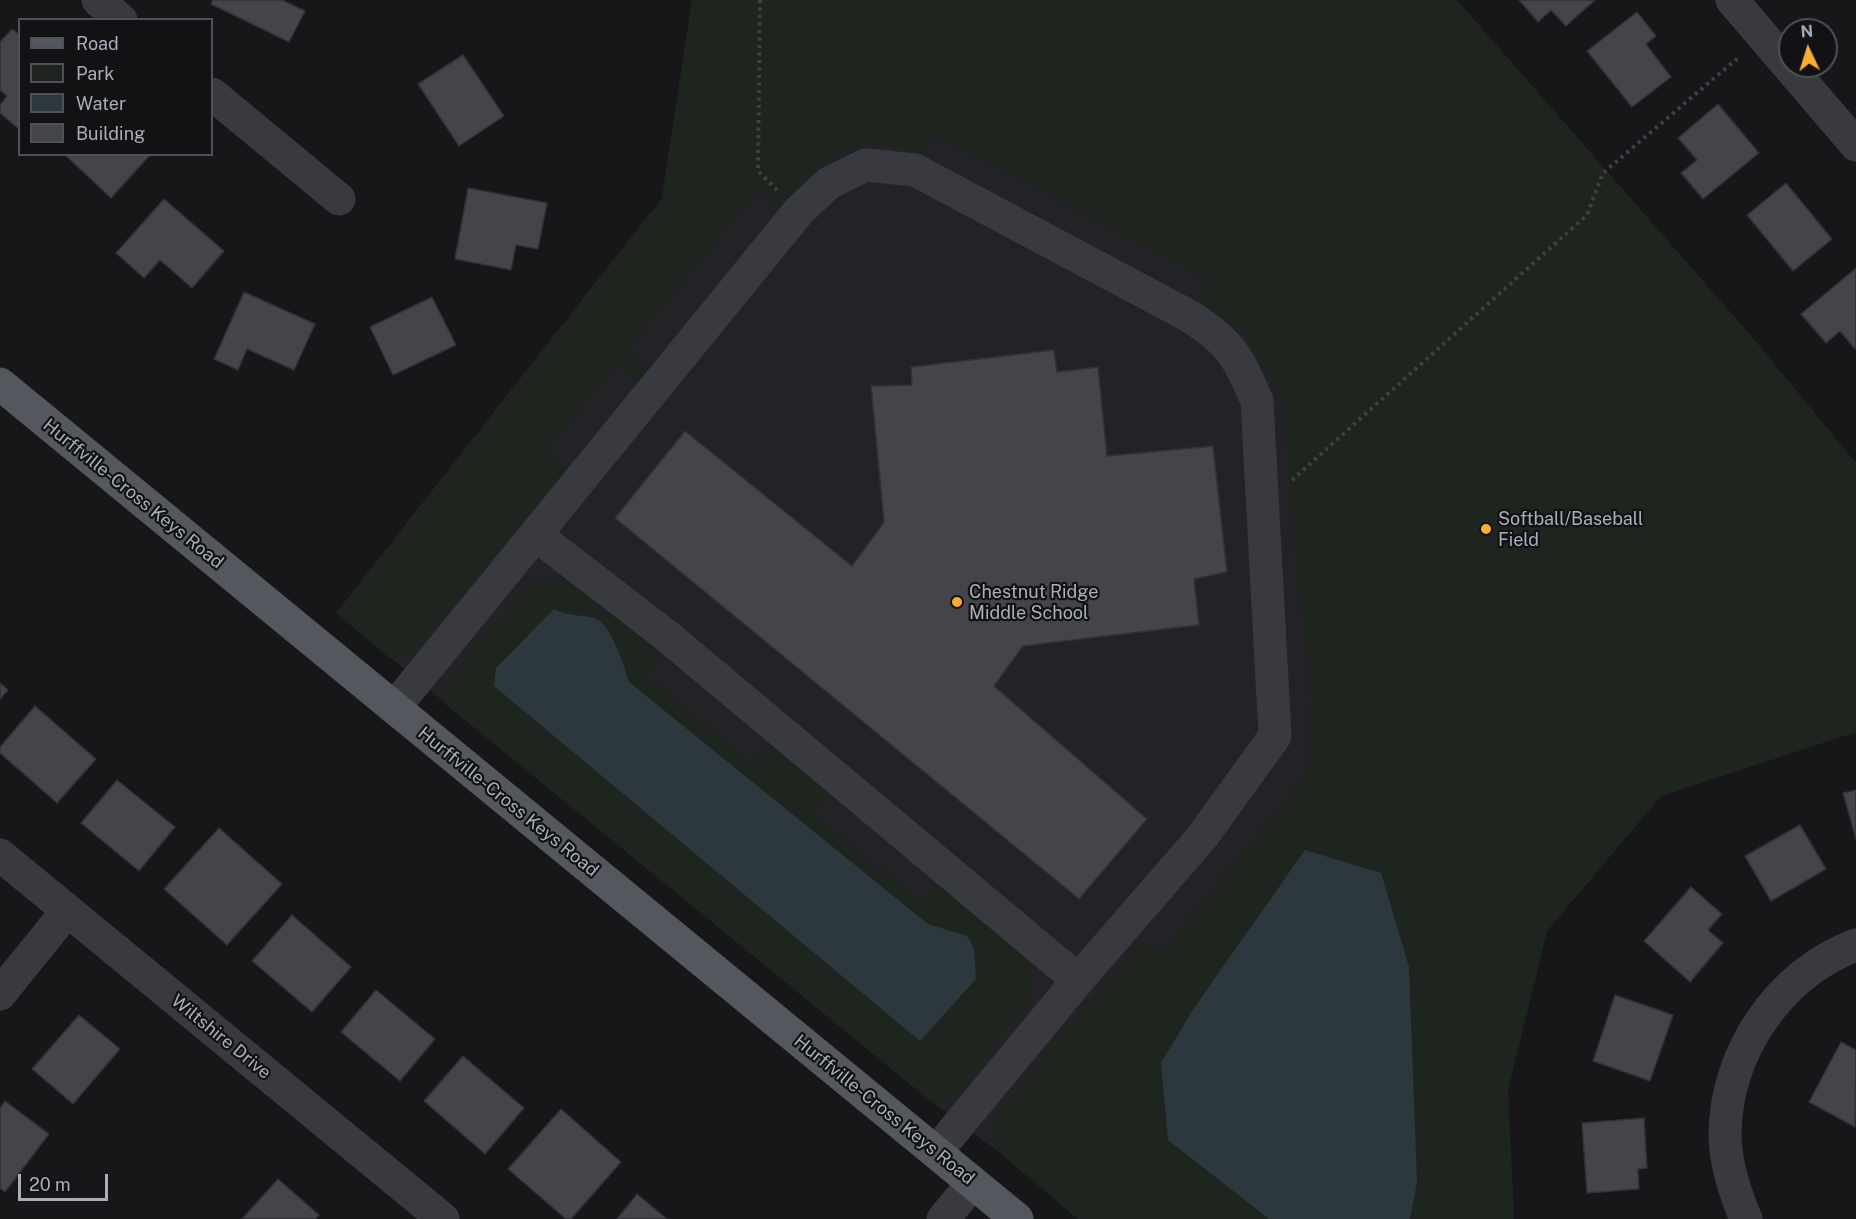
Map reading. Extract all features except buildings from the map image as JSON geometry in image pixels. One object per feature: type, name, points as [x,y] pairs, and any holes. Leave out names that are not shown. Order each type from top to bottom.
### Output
[{"type":"main road","name":"Hurffville-Cross Keys Road","points":[[0,384],[1017,1219]]},
{"type":"street","points":[[98,0],[119,18]]},
{"type":"street","points":[[1732,0],[1856,145]]},
{"type":"street","points":[[213,95],[339,199]]},
{"type":"street","points":[[394,708],[800,211],[829,183],[866,165],[915,170],[1191,317],[1220,336],[1241,363],[1257,401],[1275,736],[1202,837],[1078,980],[936,1152]]},
{"type":"street","points":[[536,535],[667,636],[1078,980]]},
{"type":"street","name":"Wiltshire Drive","points":[[0,855],[427,1214]]},
{"type":"street","points":[[0,994],[68,911]]},
{"type":"street","points":[[1746,1219],[1732,1178],[1725,1136],[1730,1091],[1743,1055],[1769,1009],[1785,991],[1827,958],[1856,945]]},
{"type":"street","points":[[943,1219],[973,1182]]},
{"type":"path","points":[[760,0],[758,171],[800,211]]},
{"type":"path","points":[[1262,506],[1587,215],[1604,172],[1763,36]]},
{"type":"shaded area","points":[[692,0],[1457,0],[1752,337],[1856,463],[1856,732],[1661,796],[1547,931],[1508,1090],[1514,1219],[1078,1219],[1000,1153],[933,1103],[336,613],[662,198]]},
{"type":"green space","points":[[692,0],[1457,0],[1752,337],[1856,463],[1856,732],[1661,796],[1547,931],[1508,1090],[1514,1219],[1078,1219],[1000,1153],[993,1136],[993,1117],[1141,940],[1161,952],[1310,769],[1311,682],[1296,563],[1283,399],[1241,329],[1198,302],[1208,279],[934,134],[923,155],[900,148],[878,146],[859,147],[842,153],[810,175],[781,208],[758,190],[626,351],[648,369],[639,381],[617,364],[546,450],[567,468],[415,651],[391,659],[336,613],[662,198]]},
{"type":"green space","points":[[547,579],[565,581],[579,588],[662,655],[645,675],[752,763],[768,743],[830,795],[814,815],[921,901],[938,881],[1021,951],[1028,965],[1031,979],[1030,993],[1025,1007],[960,1089],[946,1102],[933,1103],[444,703],[445,683],[526,584]]},
{"type":"water","points":[[554,609],[594,618],[600,622],[616,646],[629,682],[928,924],[967,936],[974,948],[976,979],[920,1041],[494,686],[496,668]]},
{"type":"water","points":[[1305,850],[1381,873],[1409,967],[1417,1182],[1410,1219],[1269,1219],[1168,1140],[1161,1063],[1194,1008]]},
{"type":"place","name":"Softball/Baseball Field","points":[[1486,529]]},
{"type":"place","name":"Chestnut Ridge Middle School","points":[[957,602]]}]
